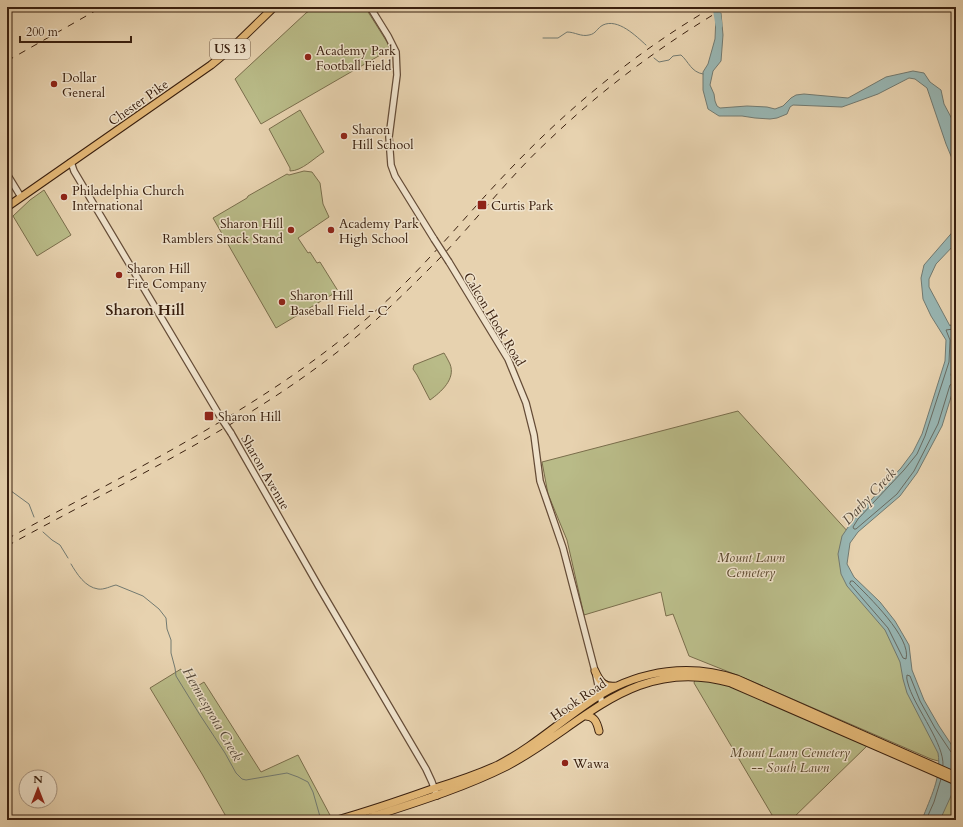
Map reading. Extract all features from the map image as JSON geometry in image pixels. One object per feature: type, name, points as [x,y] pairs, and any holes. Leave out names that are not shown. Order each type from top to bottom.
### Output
[{"type":"main road","name":"Chester Pike","points":[[7,207],[215,62],[274,7]]},
{"type":"main road","name":"Hook Road","points":[[362,820],[436,792],[515,756],[600,696],[627,683],[649,675],[671,671],[695,670],[721,674],[737,679],[932,768]]},
{"type":"main road","points":[[595,671],[601,682],[607,686],[627,683]]},
{"type":"main road","name":"Hook Road","points":[[337,820],[436,792],[465,786],[512,763],[583,716],[620,694],[637,686],[659,680],[691,677],[720,680],[740,686],[948,774]]},
{"type":"main road","points":[[583,716],[590,716],[594,718],[599,731]]},
{"type":"main road","points":[[948,774],[956,776]]},
{"type":"main road","points":[[948,774],[956,780]]},
{"type":"street","name":"Calcon Hook Road","points":[[370,7],[396,52],[397,75],[389,137],[390,165],[395,176],[508,359],[526,403],[533,428],[540,481],[563,548],[595,671],[602,704]]},
{"type":"street","name":"Sharon Avenue","points":[[71,162],[74,171],[99,214],[231,433],[426,769],[436,792]]},
{"type":"street","points":[[7,174],[21,197]]},
{"type":"green space","points":[[315,7],[365,7],[387,42],[389,50],[261,124],[235,79],[306,13]]},
{"type":"green space","points":[[300,110],[324,152],[303,167],[290,171],[290,168],[269,129]]},
{"type":"green space","points":[[304,171],[312,172],[320,183],[323,204],[329,217],[298,238],[317,263],[320,262],[338,291],[276,328],[213,218],[287,174],[289,175]]},
{"type":"green space","points":[[44,190],[71,235],[37,256],[13,216],[30,200]]},
{"type":"green space","points":[[444,353],[450,364],[451,375],[443,389],[430,400],[413,369],[414,365]]},
{"type":"green space","name":"Mount Lawn Cemetery","points":[[738,411],[850,534],[845,569],[880,611],[949,764],[931,759],[744,678],[689,656],[673,614],[666,616],[661,592],[584,615],[567,540],[548,494],[542,462]]},
{"type":"green space","points":[[181,669],[193,689],[204,682],[261,772],[298,755],[331,817],[320,820],[228,820],[150,688]]},
{"type":"green space","name":"Mount Lawn Cemetery -- South Lawn","points":[[695,679],[726,684],[868,745],[791,820],[775,820],[694,683]]},
{"type":"green space","points":[[953,786],[956,787],[956,820],[938,820]]},
{"type":"water","points":[[721,13],[723,35],[721,61],[713,71],[710,85],[717,106],[720,108],[747,106],[775,109],[783,106],[796,95],[804,94],[848,98],[886,77],[913,71],[924,73],[930,82],[941,90],[944,104],[952,119],[953,130],[956,137],[956,168],[946,144],[927,88],[915,79],[909,78],[878,94],[842,107],[793,105],[790,107],[787,114],[777,118],[770,119],[742,116],[719,116],[708,109],[703,90],[703,72],[708,64],[715,39],[716,16]]},
{"type":"water","points":[[956,228],[956,243],[936,264],[929,279],[929,287],[950,326],[956,318],[956,381],[942,426],[917,473],[900,496],[858,532],[850,543],[847,564],[854,577],[880,602],[895,621],[909,645],[912,670],[924,700],[953,747],[956,755],[956,785],[940,820],[922,820],[937,779],[939,762],[938,753],[907,693],[900,662],[885,630],[847,586],[841,574],[838,554],[842,536],[855,517],[901,468],[913,452],[922,434],[945,361],[946,340],[931,316],[923,299],[921,278],[924,265]]},
{"type":"waterway","name":"Darby Creek","points":[[716,7],[719,25]]},
{"type":"waterway","points":[[543,38],[558,38],[567,32],[589,35],[603,25],[609,23],[621,26],[646,45]]},
{"type":"waterway","points":[[654,58],[659,62],[669,60],[673,56],[681,55],[693,69],[703,74]]},
{"type":"waterway","name":"Hermesprota Creek","points":[[7,488],[29,504],[34,517]]},
{"type":"waterway","name":"Hermesprota Creek","points":[[43,532],[60,545],[68,558]]},
{"type":"waterway","name":"Hermesprota Creek","points":[[71,564],[79,576],[89,586],[100,589],[116,585],[143,596],[159,609],[166,618],[176,676],[236,773],[242,779],[246,780],[287,773],[308,782],[313,792],[321,820]]},
{"type":"railway","points":[[7,61],[102,7]]},
{"type":"railway","points":[[7,539],[149,463],[242,409],[287,380],[330,348],[372,314],[410,278],[517,162],[562,118],[610,78],[660,40],[713,7]]},
{"type":"railway","points":[[7,546],[151,469],[246,415],[292,385],[336,353],[378,318],[423,275],[533,155],[568,122],[633,69],[726,7]]},
{"type":"place","name":"Academy Park Football Field","points":[[308,57]]},
{"type":"place","name":"Dollar General","points":[[54,84]]},
{"type":"place","name":"Sharon Hill School","points":[[344,136]]},
{"type":"place","name":"Philadelphia Church International","points":[[64,197]]},
{"type":"place","name":"Curtis Park","points":[[482,205]]},
{"type":"place","name":"Sharon Hill Ramblers Snack Stand","points":[[291,230]]},
{"type":"place","name":"Academy Park High School","points":[[331,230]]},
{"type":"place","name":"Sharon Hill Fire Company","points":[[119,275]]},
{"type":"place","name":"Sharon Hill Baseball Field - C","points":[[282,302]]},
{"type":"place","name":"Sharon Hill","points":[[209,416]]},
{"type":"place","name":"Wawa","points":[[565,763]]},
{"type":"district","name":"Sharon Hill","points":[[145,310]]}]
